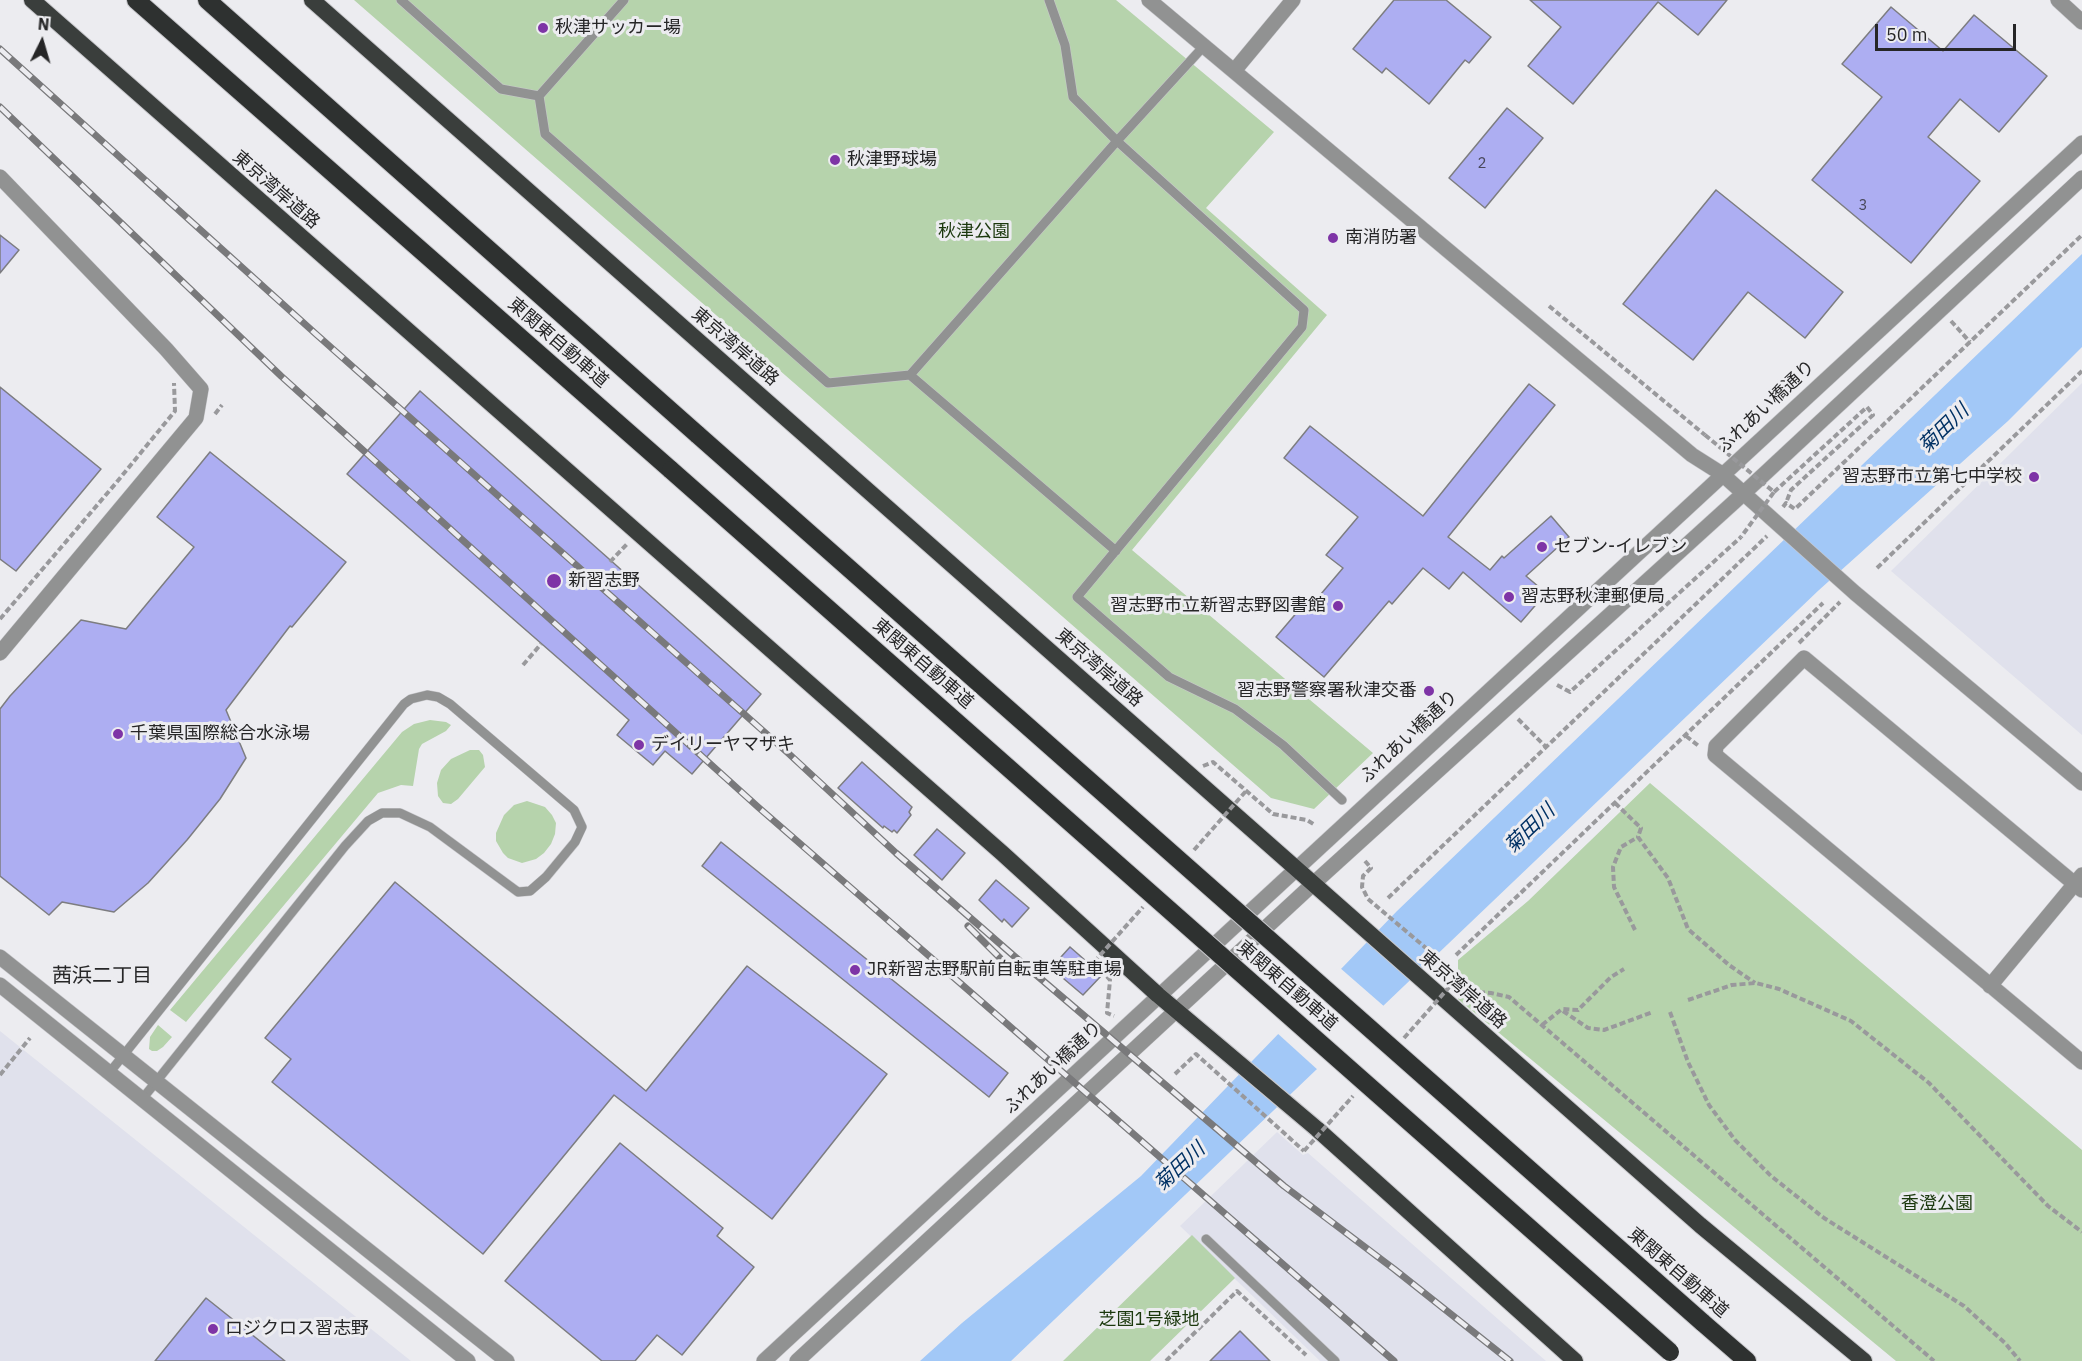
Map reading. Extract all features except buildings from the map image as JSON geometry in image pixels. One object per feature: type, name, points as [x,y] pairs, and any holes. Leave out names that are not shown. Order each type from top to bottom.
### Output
[{"type":"highway","name":"東京湾岸道路","points":[[32,0],[1002,853],[1158,995],[1317,1129],[1575,1361]]},
{"type":"highway","name":"東関東自動車道","points":[[136,0],[1676,1356]]},
{"type":"highway","name":"東関東自動車道","points":[[207,0],[1747,1361]]},
{"type":"highway","name":"東京湾岸道路","points":[[312,0],[1700,1225],[1864,1361]]},
{"type":"street","points":[[1149,0],[1692,455],[1722,474],[1776,516],[1849,596],[2082,783]]},
{"type":"street","points":[[1234,70],[1293,0]]},
{"type":"street","points":[[2058,0],[2082,22]]},
{"type":"street","name":"ふれあい橋通り","points":[[764,1361],[2082,143]]},
{"type":"street","points":[[0,177],[166,349],[201,389],[196,418],[0,653]]},
{"type":"street","points":[[798,1361],[1313,884],[1744,493],[2082,178]]},
{"type":"street","points":[[1990,986],[2080,883],[1804,658],[1716,746],[1715,755],[1990,986],[2082,1062]]},
{"type":"street","points":[[0,957],[507,1361]]},
{"type":"street","points":[[0,985],[468,1361]]},
{"type":"lane","points":[[401,0],[501,89],[539,96]]},
{"type":"lane","points":[[539,96],[624,0]]},
{"type":"lane","points":[[1049,0],[1065,45],[1073,97],[1117,141],[1304,310],[1302,327],[1077,597],[1169,677],[1235,710],[1283,745],[1342,800]]},
{"type":"lane","points":[[539,96],[546,134],[828,383],[910,375],[1204,46]]},
{"type":"lane","points":[[910,375],[1116,551]]},
{"type":"lane","points":[[110,1072],[404,704],[411,699],[428,695],[438,697],[450,704],[574,810],[582,827],[575,842],[546,877],[530,891],[518,892],[430,827],[400,813],[382,813],[368,821],[345,846],[143,1098]]},
{"type":"lane","points":[[1206,1239],[1335,1361]]},
{"type":"path","points":[[1786,503],[1795,509],[2082,235]]},
{"type":"path","points":[[1548,306],[1774,492]]},
{"type":"path","points":[[1951,321],[1970,342]]},
{"type":"path","points":[[1877,568],[2082,371]]},
{"type":"path","points":[[0,619],[175,411],[174,382]]},
{"type":"path","points":[[1556,684],[1570,692],[1741,537],[1774,492],[1868,407],[1873,415],[1791,490],[1786,503],[1776,516]]},
{"type":"path","points":[[1388,898],[1767,536]]},
{"type":"path","points":[[610,562],[627,544]]},
{"type":"path","points":[[1792,650],[1849,596]]},
{"type":"path","points":[[1456,955],[1778,649],[1823,603]]},
{"type":"path","points":[[524,664],[541,644]]},
{"type":"path","points":[[1778,649],[1785,649]]},
{"type":"path","points":[[1518,719],[1546,747]]},
{"type":"path","points":[[1203,766],[1213,762],[1273,814],[1307,820],[1316,825]]},
{"type":"path","points":[[1615,803],[1641,828],[1638,837],[1621,847],[1613,867],[1614,886],[1635,930]]},
{"type":"path","points":[[1638,837],[1668,878],[1688,929],[1729,965],[1756,983]]},
{"type":"path","points":[[1365,861],[1371,868],[1363,876],[1362,887],[1368,899],[1459,976]]},
{"type":"path","points":[[1094,962],[1110,980],[1107,1013],[1114,1016]]},
{"type":"path","points":[[1542,1025],[1562,1010],[1578,1010],[1611,977],[1624,969]]},
{"type":"path","points":[[1688,1000],[1732,984],[1756,983],[1779,988],[1851,1021],[1929,1083],[2048,1206],[2082,1232]]},
{"type":"path","points":[[1461,991],[1509,997],[1934,1361]]},
{"type":"path","points":[[1562,1010],[1588,1028],[1604,1030],[1653,1012]]},
{"type":"path","points":[[1670,1012],[1688,1062],[1709,1105],[1736,1140],[1771,1176],[1824,1218],[1964,1306],[2005,1343],[2020,1361]]},
{"type":"path","points":[[0,1075],[30,1038]]},
{"type":"path","points":[[1174,1074],[1196,1054],[1304,1151]]},
{"type":"path","points":[[1166,1361],[1237,1291],[1312,1361]]},
{"type":"shaded area","name":"習志野市立第七中学校","points":[[2082,383],[2082,735],[1891,571]]},
{"type":"shaded area","points":[[0,1031],[411,1361],[0,1361]]},
{"type":"shaded area","points":[[1277,1132],[1303,1155],[1308,1153],[1546,1361],[1320,1361],[1180,1226]]},
{"type":"green space","name":"秋津公園","points":[[354,0],[1116,0],[1274,132],[1206,208],[1327,315],[1132,550],[1373,753],[1314,809],[1271,798]]},
{"type":"green space","points":[[430,720],[451,725],[446,731],[422,744],[419,749],[413,786],[401,785],[378,793],[186,1022],[170,1010],[402,732],[414,724]]},
{"type":"green space","points":[[470,750],[479,750],[483,755],[485,767],[458,799],[451,804],[443,803],[438,796],[437,783],[441,770],[451,759]]},
{"type":"green space","name":"香澄公園","points":[[1650,783],[2082,1150],[2082,1361],[1896,1361],[1458,999],[1458,960],[1528,901]]},
{"type":"green space","points":[[527,801],[545,807],[556,823],[551,844],[544,853],[536,859],[522,863],[508,858],[503,853],[496,841],[496,833],[504,815],[514,805]]},
{"type":"green space","points":[[158,1025],[172,1037],[163,1047],[152,1051],[149,1049],[150,1037]]},
{"type":"green space","name":"芝園1号緑地","points":[[1192,1235],[1235,1278],[1150,1361],[1063,1361]]},
{"type":"water","name":"菊田川","points":[[2082,254],[2082,347],[2008,421],[1819,590],[1011,1361],[920,1361],[962,1323],[1141,1176],[1397,911]]},
{"type":"pier","points":[[1339,967],[1386,1008],[1319,1071],[1276,1032]]},
{"type":"railway","points":[[0,49],[317,335],[788,753],[896,853],[1014,956],[1284,1186],[1510,1361]]},
{"type":"railway","points":[[0,107],[281,376],[758,807],[1394,1361]]},
{"type":"railway","points":[[968,926],[1000,958]]},
{"type":"place","name":"秋津サッカー場","points":[[543,28]]},
{"type":"place","name":"秋津野球場","points":[[835,160]]},
{"type":"place","name":"南消防署","points":[[1333,238]]},
{"type":"place","name":"習志野市立第七中学校","points":[[2034,477]]},
{"type":"place","name":"セブン-イレブン","points":[[1542,547]]},
{"type":"place","name":"新習志野","points":[[554,581]]},
{"type":"place","name":"習志野秋津郵便局","points":[[1509,597]]},
{"type":"place","name":"習志野市立新習志野図書館","points":[[1338,606]]},
{"type":"place","name":"習志野警察署秋津交番","points":[[1429,691]]},
{"type":"place","name":"千葉県国際総合水泳場","points":[[118,734]]},
{"type":"place","name":"デイリーヤマザキ","points":[[639,745]]},
{"type":"place","name":"JR新習志野駅前自転車等駐車場","points":[[855,970]]},
{"type":"place","name":"ロジクロス習志野","points":[[213,1329]]},
{"type":"district","name":"茜浜二丁目","points":[[102,976]]}]
